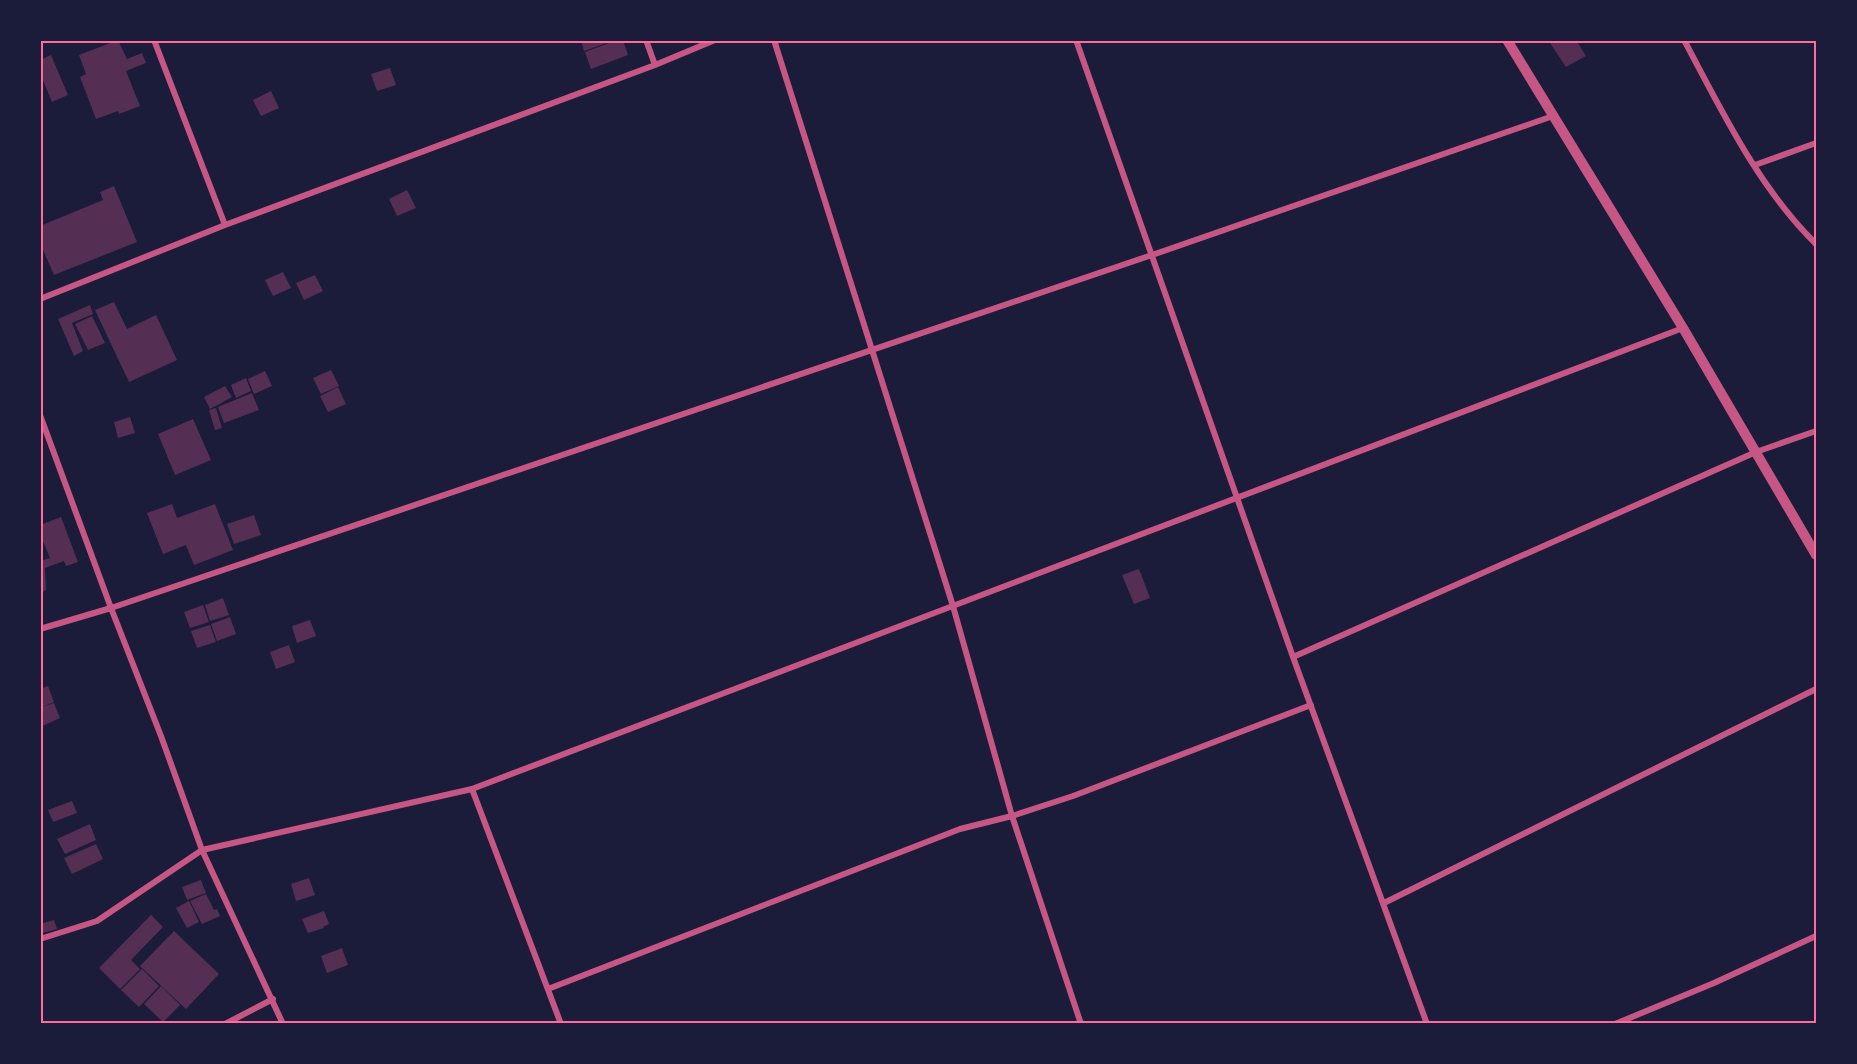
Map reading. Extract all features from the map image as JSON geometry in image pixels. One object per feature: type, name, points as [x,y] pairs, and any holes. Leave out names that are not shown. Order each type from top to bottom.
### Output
[{"type":"street","points":[[154,40],[225,225]]},
{"type":"street","points":[[646,40],[656,65]]},
{"type":"street","points":[[40,299],[225,225],[656,65],[715,40]]},
{"type":"street","points":[[774,40],[953,606],[1012,816],[1081,1023]]},
{"type":"street","points":[[1076,40],[1293,657],[1427,1023]]},
{"type":"street","points":[[1507,40],[1683,328],[1816,555]]},
{"type":"street","points":[[1684,40],[1771,194],[1816,244]]},
{"type":"street","points":[[40,629],[111,608],[871,351],[1553,116]]},
{"type":"street","points":[[1755,165],[1816,143]]},
{"type":"street","points":[[40,939],[97,921],[202,850],[472,789],[1683,328]]},
{"type":"street","points":[[40,415],[202,850],[283,1023]]},
{"type":"street","points":[[1293,657],[1756,452],[1816,431]]},
{"type":"street","points":[[1384,903],[1816,689]]},
{"type":"street","points":[[548,989],[960,829],[1012,816],[1073,796],[1311,705]]},
{"type":"street","points":[[472,789],[561,1023]]},
{"type":"street","points":[[1615,1023],[1714,983],[1816,936]]},
{"type":"street","points":[[225,1023],[273,999]]},
{"type":"building","points":[[118,40],[127,59],[142,53],[146,63],[126,71],[140,106],[96,119],[80,77],[86,74],[79,55]]},
{"type":"building","points":[[581,40],[612,40],[612,41],[584,51]]},
{"type":"building","points":[[617,40],[623,40],[628,55],[591,69],[585,52]]},
{"type":"building","points":[[1554,40],[1576,40],[1586,56],[1566,67],[1550,43]]},
{"type":"building","points":[[51,55],[68,95],[52,102],[40,73],[40,60]]},
{"type":"building","points":[[390,68],[396,85],[377,91],[371,74]]},
{"type":"building","points":[[271,91],[279,108],[261,116],[253,100]]},
{"type":"building","points":[[114,186],[137,242],[54,275],[40,243],[40,226],[103,200],[100,192]]},
{"type":"building","points":[[407,190],[416,208],[397,216],[389,199]]},
{"type":"building","points":[[283,272],[291,288],[273,296],[265,280]]},
{"type":"building","points":[[315,275],[323,291],[304,300],[296,283]]},
{"type":"building","points":[[114,302],[127,329],[156,315],[177,360],[129,382],[95,310]]},
{"type":"building","points":[[90,305],[93,314],[72,323],[83,351],[74,356],[58,319]]},
{"type":"building","points":[[92,316],[105,343],[88,350],[75,324]]},
{"type":"building","points":[[331,370],[339,386],[321,394],[313,378]]},
{"type":"building","points":[[265,371],[272,386],[254,394],[248,379]]},
{"type":"building","points":[[246,378],[251,391],[236,398],[231,385]]},
{"type":"building","points":[[225,386],[232,397],[210,409],[204,397]]},
{"type":"building","points":[[338,387],[346,404],[328,412],[320,396]]},
{"type":"building","points":[[252,393],[259,410],[224,423],[218,407]]},
{"type":"building","points":[[216,408],[222,428],[215,430],[209,410]]},
{"type":"building","points":[[130,417],[135,433],[118,438],[114,422]]},
{"type":"building","points":[[193,419],[211,460],[175,475],[158,434]]},
{"type":"building","points":[[172,504],[177,518],[215,504],[233,550],[194,565],[186,545],[163,554],[147,513]]},
{"type":"building","points":[[254,515],[261,535],[234,544],[227,524]]},
{"type":"building","points":[[61,517],[78,562],[66,566],[64,561],[45,568],[46,590],[40,593],[40,561],[50,558],[40,534],[40,525]]},
{"type":"building","points":[[1139,569],[1150,598],[1134,604],[1122,575]]},
{"type":"building","points":[[223,598],[229,615],[210,621],[205,605]]},
{"type":"building","points":[[203,605],[209,622],[190,628],[184,612]]},
{"type":"building","points":[[230,617],[236,634],[217,641],[211,624]]},
{"type":"building","points":[[310,620],[316,636],[297,643],[292,626]]},
{"type":"building","points":[[210,625],[216,642],[197,648],[191,631]]},
{"type":"building","points":[[289,645],[295,662],[276,669],[270,652]]},
{"type":"building","points":[[48,686],[54,702],[42,707],[54,703],[60,718],[40,727],[40,689]]},
{"type":"building","points":[[72,801],[77,813],[53,822],[48,810]]},
{"type":"building","points":[[90,824],[96,840],[65,854],[57,839]]},
{"type":"building","points":[[96,844],[103,859],[72,874],[64,858]]},
{"type":"building","points":[[309,878],[315,895],[296,901],[291,884]]},
{"type":"building","points":[[201,880],[206,893],[187,900],[182,887]]},
{"type":"building","points":[[206,894],[214,910],[217,909],[220,916],[202,924],[190,901]]},
{"type":"building","points":[[189,901],[199,922],[187,928],[176,908]]},
{"type":"building","points":[[324,911],[329,924],[308,933],[302,919]]},
{"type":"building","points":[[151,915],[163,927],[131,960],[140,969],[120,989],[99,968]]},
{"type":"building","points":[[54,920],[57,929],[40,934],[40,924]]},
{"type":"building","points":[[174,931],[219,974],[186,1009],[140,966]]},
{"type":"building","points":[[342,948],[348,965],[327,973],[321,956]]},
{"type":"building","points":[[142,969],[159,986],[139,1007],[121,990]]},
{"type":"building","points":[[161,986],[180,1005],[163,1022],[144,1004]]}]
